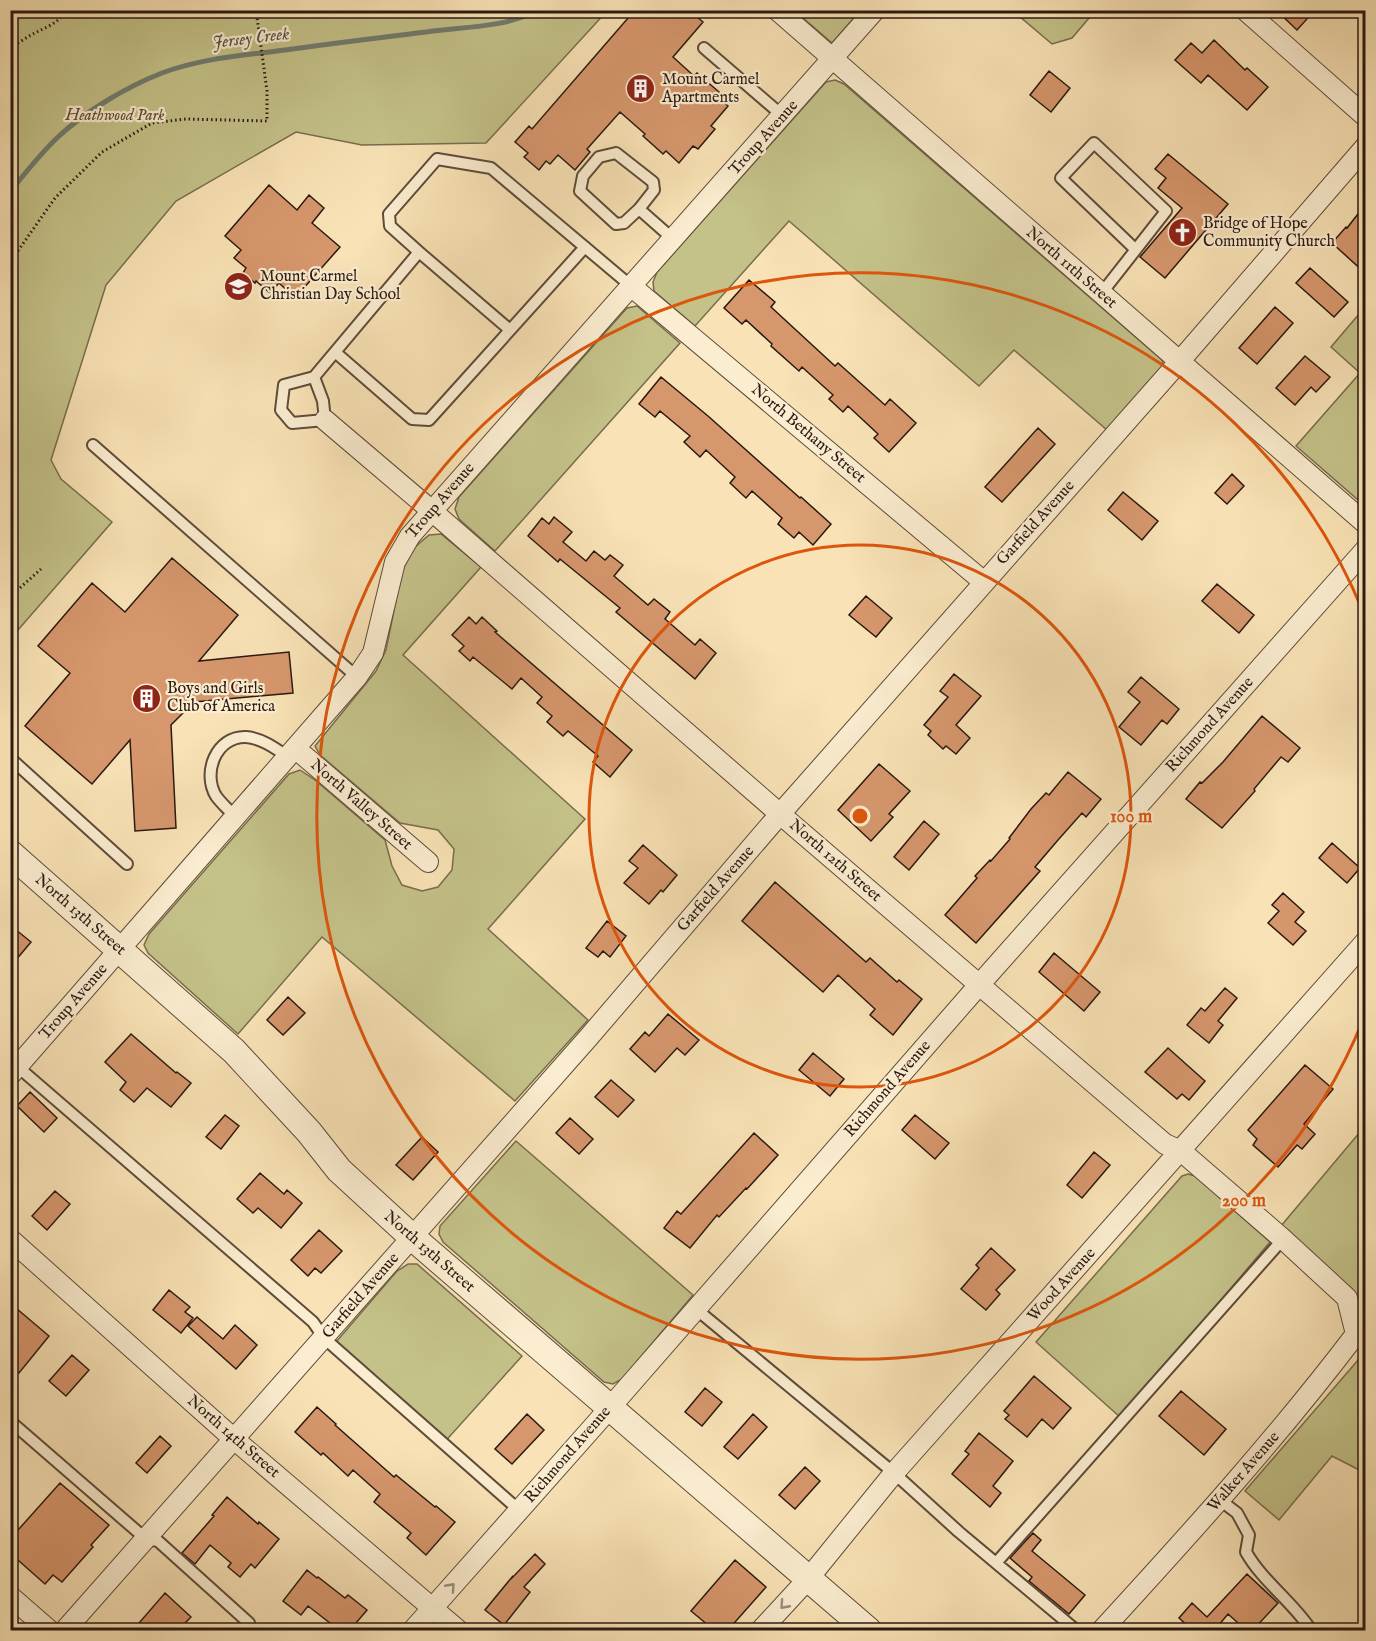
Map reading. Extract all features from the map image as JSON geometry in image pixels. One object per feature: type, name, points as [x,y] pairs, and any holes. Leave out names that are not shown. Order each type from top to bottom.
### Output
[{"type":"street","name":"North 11th Street","points":[[777,10],[1365,524]]},
{"type":"street","name":"Troup Avenue","points":[[14,1071],[357,677],[374,653],[395,562],[410,536],[875,10]]},
{"type":"street","points":[[1245,10],[1365,117]]},
{"type":"street","name":"Garfield Avenue","points":[[65,1630],[413,1238],[780,814],[1179,362],[1365,146]]},
{"type":"street","name":"North Bethany Street","points":[[632,286],[984,582]]},
{"type":"street","name":"North 12th Street","points":[[325,420],[1165,1144],[1181,1151],[1283,1239],[1347,1299]]},
{"type":"street","name":"Richmond Avenue","points":[[413,1630],[1365,549]]},
{"type":"street","name":"North Valley Street","points":[[291,752],[428,862]]},
{"type":"street","name":"North 13th Street","points":[[10,853],[234,1051],[309,1132],[339,1170],[413,1238],[868,1630]]},
{"type":"street","name":"Wood Avenue","points":[[761,1630],[808,1579],[894,1473],[1365,942]]},
{"type":"street","name":"North 14th Street","points":[[10,1239],[235,1440],[458,1630]]},
{"type":"street","name":"Walker Avenue","points":[[1102,1630],[1220,1500],[1314,1390],[1356,1334],[1347,1299]]},
{"type":"street","points":[[10,1596],[50,1630]]},
{"type":"lane","points":[[704,48],[783,116]]},
{"type":"lane","points":[[1101,294],[1166,211],[1094,143],[1061,178],[1135,249]]},
{"type":"lane","points":[[616,153],[653,182],[654,190],[639,209],[624,223],[616,224],[580,191],[583,176],[599,157],[616,153]]},
{"type":"lane","points":[[510,330],[390,226],[389,214],[437,159],[491,168],[632,286]]},
{"type":"lane","points":[[639,209],[673,239]]},
{"type":"lane","points":[[335,352],[412,419],[429,420],[585,247]]},
{"type":"lane","points":[[314,376],[323,401],[325,420],[292,423],[281,410],[284,385],[314,376],[419,252]]},
{"type":"lane","points":[[93,445],[357,677]]},
{"type":"lane","points":[[235,817],[216,795],[211,779],[212,762],[218,750],[230,740],[245,737],[291,752]]},
{"type":"lane","points":[[10,758],[128,864]]},
{"type":"lane","points":[[14,1071],[313,1322],[324,1338],[519,1510]]},
{"type":"lane","points":[[996,1563],[1283,1239]]},
{"type":"lane","points":[[696,1309],[894,1473],[959,1532],[1076,1630]]},
{"type":"lane","points":[[10,1421],[146,1539],[159,1541],[249,1623],[244,1630]]},
{"type":"lane","points":[[1220,1500],[1237,1513],[1249,1535],[1245,1552],[1254,1566],[1293,1605],[1311,1630]]},
{"type":"path","points":[[10,48],[50,26],[64,15],[66,10]]},
{"type":"path","points":[[10,267],[15,255],[55,198],[102,152],[152,123],[186,119],[267,121],[267,92],[256,10]]},
{"type":"path","points":[[10,597],[41,569]]},
{"type":"green space","name":"Heathwood Park","points":[[11,10],[607,11],[486,143],[362,145],[296,132],[176,201],[106,285],[51,460],[61,479],[112,522],[11,638]]},
{"type":"green space","points":[[795,11],[860,11],[832,43]]},
{"type":"green space","points":[[1013,11],[1095,11],[1072,38],[1052,44]]},
{"type":"green space","points":[[835,80],[844,84],[1162,360],[1164,368],[1107,430],[1014,350],[979,386],[789,221],[695,326],[654,291],[653,282],[657,272],[826,82]]},
{"type":"green space","points":[[637,306],[680,343],[495,551],[459,519],[455,509],[459,497],[627,308]]},
{"type":"green space","points":[[1365,307],[1365,506],[1296,446],[1360,373],[1331,347]]},
{"type":"green space","points":[[441,534],[481,567],[403,655],[585,819],[488,929],[588,1020],[515,1101],[322,937],[238,1034],[148,953],[144,945],[149,934],[289,774],[300,770],[315,780],[385,840],[392,866],[402,885],[422,891],[438,887],[452,870],[454,849],[438,830],[400,823],[320,755],[315,746],[376,671],[386,650],[402,571],[414,548],[429,535]]},
{"type":"green space","points":[[1365,1126],[1365,1326],[1363,1301],[1281,1226]]},
{"type":"green space","points":[[516,1141],[693,1295],[622,1379],[613,1384],[604,1382],[443,1242],[439,1234],[440,1226]]},
{"type":"green space","points":[[1188,1174],[1195,1176],[1270,1242],[1121,1418],[1036,1342],[1182,1176]]},
{"type":"green space","points":[[408,1264],[417,1264],[522,1356],[441,1446],[330,1349],[397,1271]]},
{"type":"green space","points":[[1365,1352],[1365,1473],[1332,1456],[1279,1520],[1245,1491]]},
{"type":"building","name":"Mount Carmel Apartments","points":[[635,10],[689,10],[703,22],[673,57],[694,76],[697,73],[719,92],[716,95],[728,106],[711,126],[715,129],[698,149],[693,146],[679,163],[666,151],[663,154],[620,112],[587,149],[590,152],[575,170],[558,155],[550,164],[546,161],[539,170],[524,157],[528,153],[515,142],[529,126],[532,129]]},
{"type":"building","points":[[1276,10],[1315,10],[1297,30]]},
{"type":"building","points":[[1214,40],[1245,70],[1247,68],[1268,87],[1247,110],[1208,75],[1201,83],[1175,60],[1191,43],[1202,53]]},
{"type":"building","points":[[1049,71],[1070,88],[1051,112],[1030,95]]},
{"type":"building","name":"Bridge of Hope Community Church","points":[[1168,154],[1228,204],[1165,278],[1140,257],[1182,208],[1158,188],[1166,178],[1155,169]]},
{"type":"building","points":[[269,185],[297,210],[309,195],[324,208],[312,223],[340,247],[295,298],[279,283],[270,293],[243,273],[246,268],[234,258],[241,250],[225,236]]},
{"type":"building","points":[[1365,205],[1365,273],[1332,243]]},
{"type":"building","points":[[1310,268],[1348,302],[1334,317],[1296,283]]},
{"type":"building","points":[[749,280],[775,302],[771,307],[835,366],[838,363],[885,405],[890,399],[916,423],[889,452],[874,438],[878,434],[848,406],[843,412],[829,399],[833,395],[802,367],[799,371],[746,320],[742,324],[724,308]]},
{"type":"building","points":[[1275,307],[1293,323],[1257,364],[1239,348]]},
{"type":"building","points":[[1305,356],[1330,377],[1316,392],[1311,387],[1295,405],[1276,388]]},
{"type":"building","points":[[661,377],[831,524],[813,545],[799,532],[794,538],[778,524],[782,518],[752,491],[746,498],[730,483],[735,477],[706,450],[700,457],[684,442],[690,436],[660,411],[655,417],[639,404]]},
{"type":"building","points":[[1038,428],[1055,444],[1002,502],[985,487]]},
{"type":"building","points":[[1232,474],[1244,486],[1227,504],[1215,493]]},
{"type":"building","points":[[1123,492],[1158,521],[1142,540],[1108,510]]},
{"type":"building","points":[[554,517],[572,532],[563,542],[586,561],[594,551],[605,560],[610,555],[623,565],[614,576],[648,605],[654,599],[670,612],[665,619],[695,645],[700,639],[716,653],[695,679],[616,612],[620,608],[560,559],[558,562],[528,536],[542,518],[549,524]]},
{"type":"building","name":"Boys and Girls Club of America","points":[[172,558],[238,615],[199,661],[289,652],[293,693],[194,702],[171,725],[176,828],[135,831],[130,740],[92,784],[25,726],[70,673],[38,646],[92,583],[125,612]]},
{"type":"building","points":[[1217,584],[1254,615],[1239,633],[1202,601]]},
{"type":"building","points":[[866,596],[892,618],[876,637],[849,615]]},
{"type":"building","points":[[469,617],[476,624],[482,617],[497,631],[495,632],[632,750],[610,777],[593,762],[598,756],[568,731],[563,736],[547,722],[552,716],[537,703],[542,697],[521,678],[512,689],[473,657],[470,661],[459,651],[464,646],[452,635]]},
{"type":"building","points":[[954,674],[981,696],[956,725],[970,738],[956,754],[946,746],[943,749],[928,735],[931,731],[924,725],[948,697],[940,691]]},
{"type":"building","points":[[1141,677],[1179,709],[1167,724],[1162,720],[1141,745],[1119,727],[1140,702],[1128,692]]},
{"type":"building","points":[[1262,716],[1300,748],[1288,762],[1281,757],[1222,828],[1186,799],[1200,782],[1202,783],[1223,762]]},
{"type":"building","points":[[879,764],[910,791],[889,814],[893,817],[871,841],[838,810]]},
{"type":"building","points":[[1068,772],[1101,799],[1086,817],[1082,813],[1058,840],[1035,867],[1040,871],[976,943],[945,915],[977,878],[975,876],[1010,839],[1031,809],[1046,793],[1049,795]]},
{"type":"building","points":[[924,821],[939,834],[909,870],[894,857]]},
{"type":"building","points":[[1332,843],[1360,868],[1347,883],[1319,858]]},
{"type":"building","points":[[643,845],[677,875],[649,904],[624,883],[638,868],[629,861]]},
{"type":"building","points":[[775,882],[866,962],[870,958],[897,982],[899,980],[922,999],[893,1035],[870,1015],[875,1009],[838,975],[823,992],[742,921]]},
{"type":"building","points":[[1283,893],[1304,912],[1295,922],[1306,931],[1293,945],[1268,923],[1279,911],[1272,905]]},
{"type":"building","points":[[607,921],[626,936],[610,957],[603,951],[598,957],[586,948]]},
{"type":"building","points":[[10,925],[31,942],[10,967]]},
{"type":"building","points":[[1054,953],[1100,992],[1084,1011],[1039,972]]},
{"type":"building","points":[[1225,988],[1237,998],[1218,1021],[1223,1025],[1209,1043],[1187,1025],[1201,1008],[1205,1011]]},
{"type":"building","points":[[288,997],[305,1013],[283,1035],[267,1020]]},
{"type":"building","points":[[668,1014],[699,1040],[685,1055],[677,1048],[655,1072],[630,1049],[645,1032],[649,1036]]},
{"type":"building","points":[[131,1034],[191,1083],[171,1107],[147,1088],[134,1102],[120,1090],[126,1082],[105,1062]]},
{"type":"building","points":[[1168,1048],[1205,1081],[1189,1100],[1182,1094],[1177,1099],[1145,1072]]},
{"type":"building","points":[[813,1053],[844,1079],[830,1096],[799,1070]]},
{"type":"building","points":[[1305,1065],[1333,1089],[1304,1124],[1315,1134],[1302,1149],[1297,1145],[1278,1167],[1253,1145],[1257,1139],[1248,1130]]},
{"type":"building","points":[[611,1080],[634,1100],[618,1117],[595,1097]]},
{"type":"building","points":[[30,1092],[57,1118],[44,1132],[17,1106]]},
{"type":"building","points":[[225,1115],[239,1126],[221,1149],[206,1137]]},
{"type":"building","points":[[915,1115],[949,1143],[935,1159],[902,1130]]},
{"type":"building","points":[[570,1118],[593,1139],[579,1154],[556,1133]]},
{"type":"building","points":[[754,1133],[778,1155],[719,1217],[717,1215],[690,1248],[664,1228],[677,1211],[681,1214]]},
{"type":"building","points":[[422,1137],[438,1152],[413,1180],[396,1165]]},
{"type":"building","points":[[1094,1152],[1110,1165],[1082,1198],[1067,1185]]},
{"type":"building","points":[[260,1173],[284,1194],[287,1190],[302,1203],[281,1228],[258,1208],[253,1213],[237,1199]]},
{"type":"building","points":[[55,1191],[70,1204],[47,1230],[32,1216]]},
{"type":"building","points":[[319,1230],[342,1251],[321,1273],[315,1268],[308,1276],[291,1260]]},
{"type":"building","points":[[991,1248],[1015,1270],[996,1290],[1000,1294],[986,1310],[961,1289],[979,1268],[976,1265]]},
{"type":"building","points":[[169,1290],[190,1307],[185,1312],[193,1318],[181,1333],[153,1310]]},
{"type":"building","points":[[10,1303],[49,1336],[19,1373],[10,1366]]},
{"type":"building","points":[[197,1317],[223,1339],[235,1325],[257,1345],[236,1369],[188,1326]]},
{"type":"building","points":[[72,1355],[89,1370],[66,1396],[49,1381]]},
{"type":"building","points":[[1034,1376],[1071,1408],[1053,1429],[1042,1419],[1027,1437],[1005,1419],[1009,1415],[1004,1411]]},
{"type":"building","points":[[705,1388],[722,1402],[702,1426],[685,1412]]},
{"type":"building","points":[[1181,1391],[1226,1429],[1204,1455],[1159,1416]]},
{"type":"building","points":[[317,1407],[394,1477],[396,1475],[455,1522],[426,1555],[407,1538],[411,1533],[374,1502],[380,1494],[353,1470],[348,1476],[295,1432]]},
{"type":"building","points":[[527,1414],[544,1430],[512,1464],[495,1449]]},
{"type":"building","points":[[753,1414],[767,1427],[738,1459],[724,1447]]},
{"type":"building","points":[[979,1433],[1013,1461],[993,1486],[1001,1493],[990,1507],[952,1474],[969,1454],[965,1451]]},
{"type":"building","points":[[160,1436],[171,1446],[147,1473],[136,1463]]},
{"type":"building","points":[[805,1467],[820,1481],[795,1509],[779,1495]]},
{"type":"building","points":[[60,1483],[109,1525],[62,1582],[53,1575],[45,1584],[10,1553],[10,1539]]},
{"type":"building","points":[[227,1497],[279,1539],[255,1568],[251,1564],[240,1577],[228,1567],[231,1563],[210,1545],[195,1564],[182,1553]]},
{"type":"building","points":[[1033,1533],[1041,1540],[1032,1551],[1085,1595],[1069,1614],[1029,1581],[1032,1577],[1010,1558]]},
{"type":"building","points":[[535,1554],[545,1564],[524,1587],[530,1592],[504,1625],[485,1610],[512,1577]]},
{"type":"building","points":[[735,1560],[766,1587],[728,1630],[714,1630],[691,1611]]},
{"type":"building","points":[[307,1570],[345,1598],[348,1595],[367,1610],[350,1630],[339,1630],[308,1606],[301,1615],[283,1601]]},
{"type":"building","points":[[1247,1574],[1278,1603],[1253,1630],[1246,1630],[1228,1614],[1218,1626],[1223,1630],[1192,1630],[1179,1618],[1192,1603],[1207,1617]]},
{"type":"building","points":[[165,1593],[191,1617],[178,1630],[133,1630]]},
{"type":"waterway","name":"Jersey Creek","points":[[10,192],[45,150],[69,127],[107,100],[162,73],[190,64],[233,56],[498,24],[537,10]]},
{"type":"place","name":"Mount Carmel Apartments","points":[[641,89]]},
{"type":"place","name":"Bridge of Hope Community Church","points":[[1182,233]]},
{"type":"place","name":"Mount Carmel Christian Day School","points":[[239,286]]},
{"type":"place","name":"Boys and Girls Club of America","points":[[146,698]]}]
